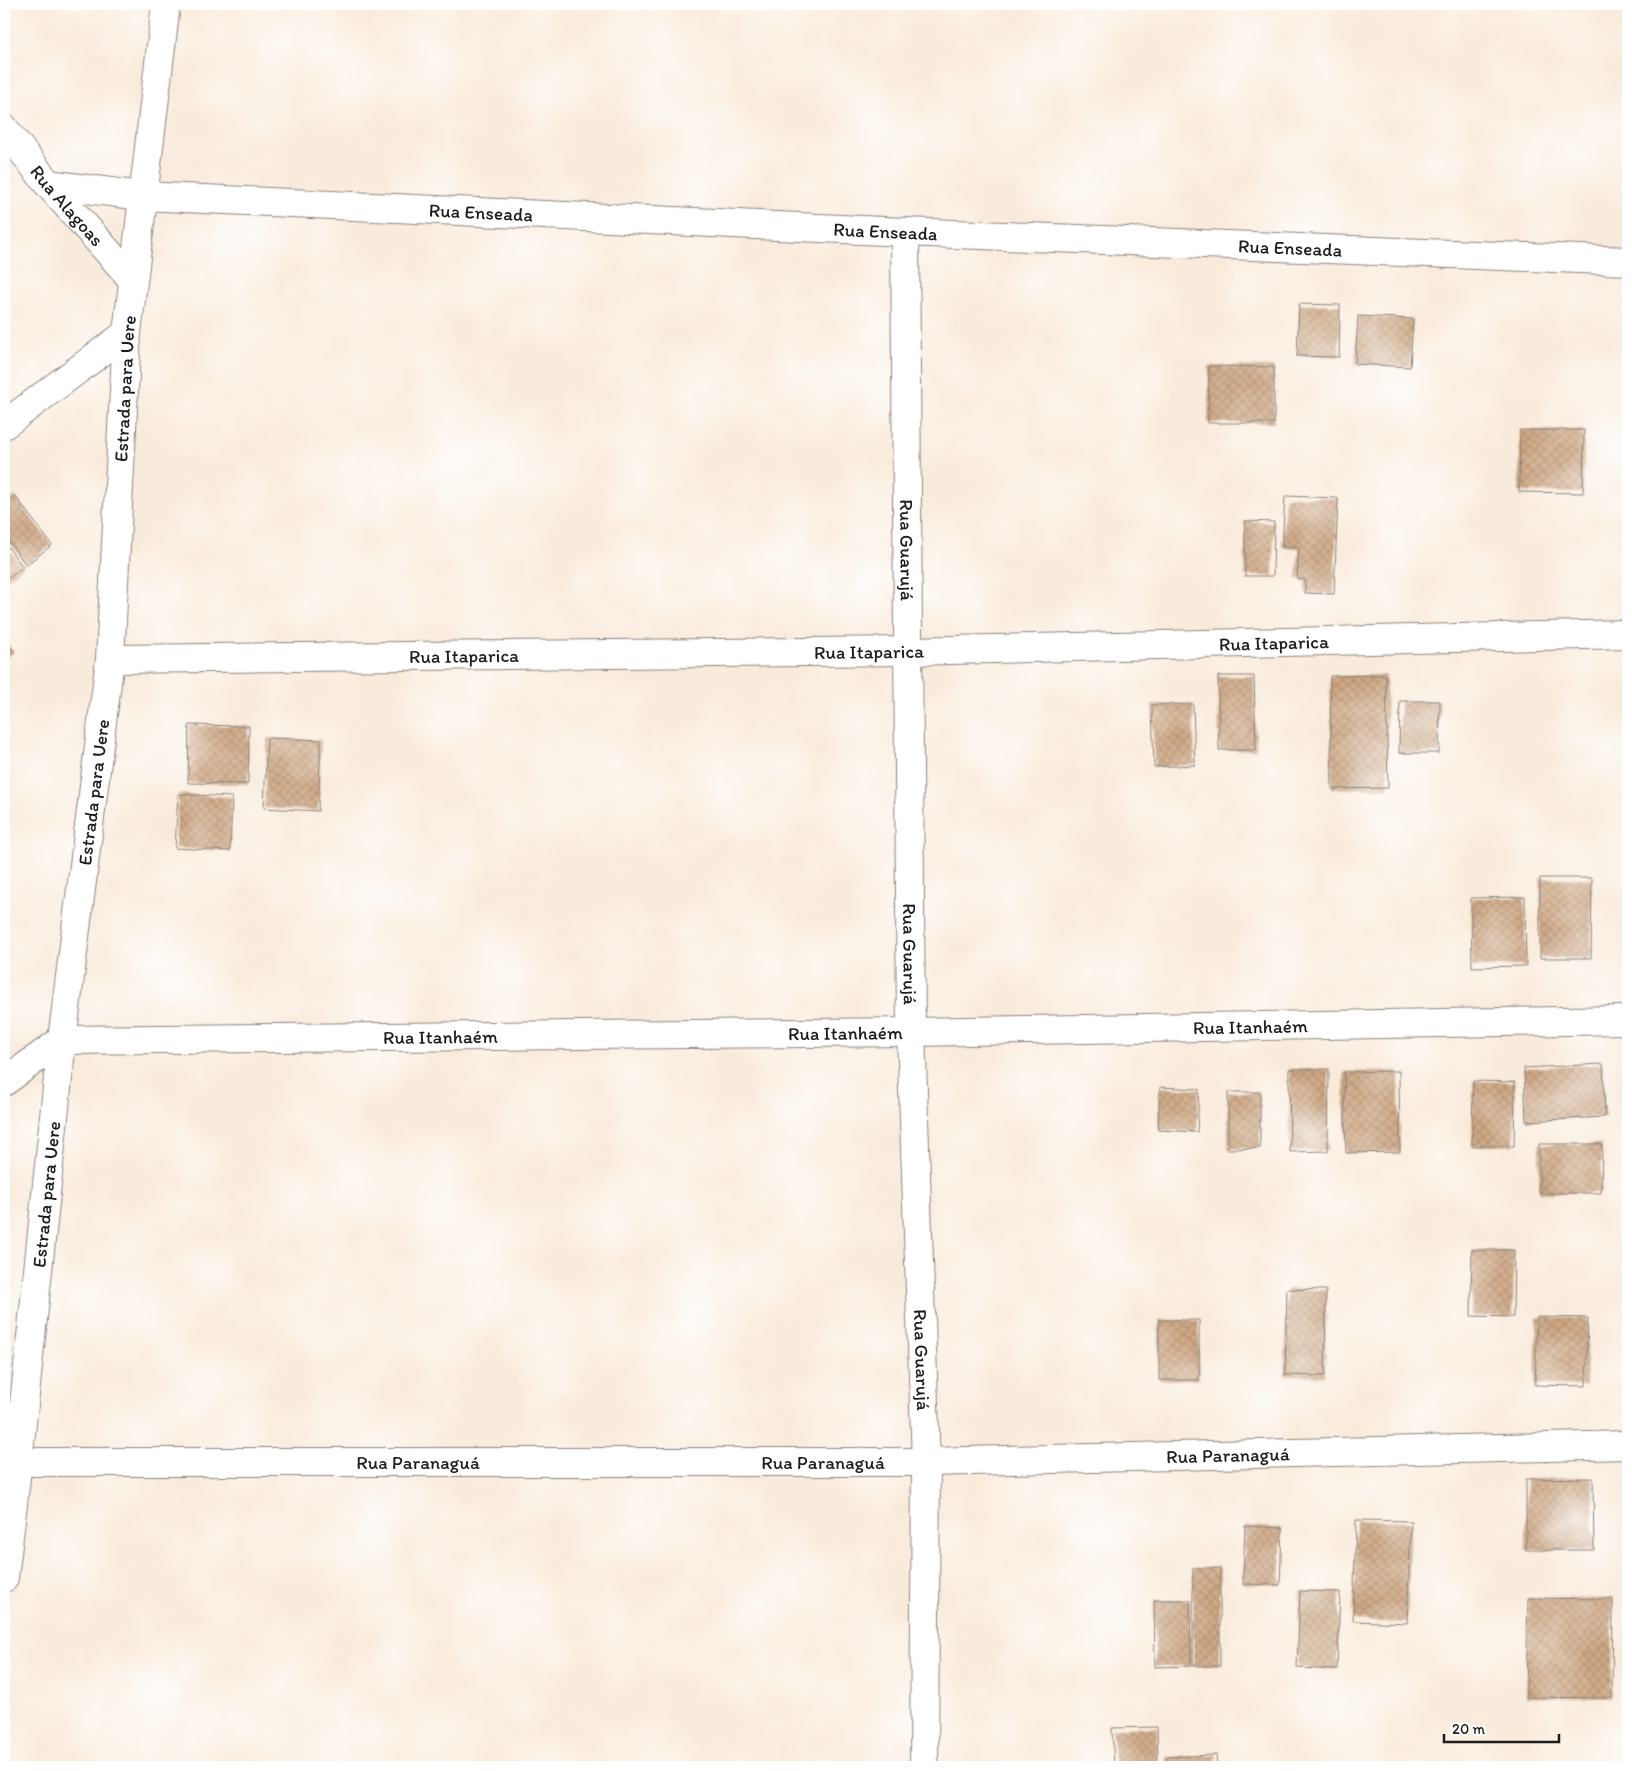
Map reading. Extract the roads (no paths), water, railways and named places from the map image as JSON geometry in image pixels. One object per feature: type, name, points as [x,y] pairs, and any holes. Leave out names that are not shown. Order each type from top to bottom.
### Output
[{"type":"street","name":"Estrada para Uere","points":[[4,1578],[62,1040],[110,659],[127,333],[166,4]]},
{"type":"street","name":"Rua Alagoas","points":[[4,128],[48,184],[133,280]]},
{"type":"street","name":"Rua Enseada","points":[[48,184],[142,196],[905,232],[1628,261]]},
{"type":"street","name":"Rua Guarujá","points":[[905,232],[911,1032],[926,1462],[924,1767]]},
{"type":"street","points":[[4,424],[127,333]]},
{"type":"street","name":"Rua Itaparica","points":[[110,659],[909,651],[1628,634]]},
{"type":"street","name":"Rua Itanhaém","points":[[62,1040],[911,1032],[1628,1020]]},
{"type":"street","points":[[4,1082],[62,1040]]},
{"type":"street","name":"Rua Paranaguá","points":[[18,1462],[926,1462],[1628,1445]]}]
